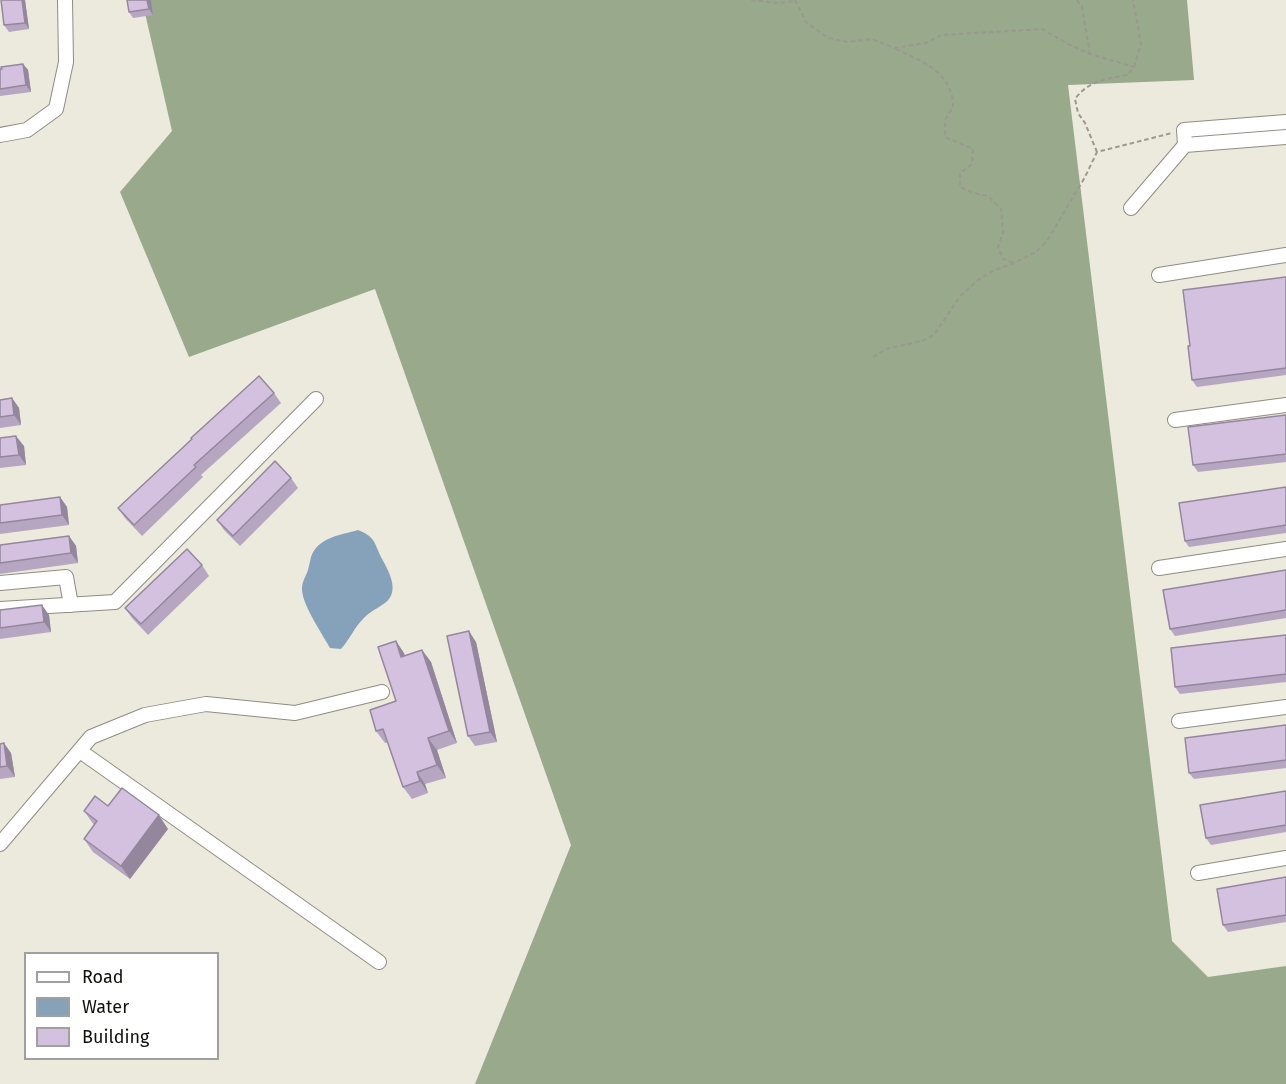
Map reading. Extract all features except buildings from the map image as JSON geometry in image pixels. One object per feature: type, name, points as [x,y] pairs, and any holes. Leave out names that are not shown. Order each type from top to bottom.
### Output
[{"type":"street","points":[[0,135],[27,130],[56,110],[66,62],[65,0]]},
{"type":"street","points":[[1131,208],[1185,145],[1184,130],[1286,122]]},
{"type":"street","points":[[1185,145],[1286,137]]},
{"type":"street","points":[[1159,275],[1286,255]]},
{"type":"street","points":[[0,609],[115,602],[316,399]]},
{"type":"street","points":[[1175,420],[1286,405]]},
{"type":"street","points":[[1159,568],[1286,549]]},
{"type":"street","points":[[0,583],[66,577],[71,605]]},
{"type":"street","points":[[0,844],[92,737],[145,715],[206,704],[295,713],[382,692]]},
{"type":"street","points":[[1179,721],[1286,707]]},
{"type":"street","points":[[80,751],[379,962]]},
{"type":"street","points":[[1198,873],[1286,858]]},
{"type":"path","points":[[750,0],[778,3],[795,1],[806,22],[828,38],[848,42],[872,39],[926,63],[940,74],[951,92],[953,107],[945,120],[945,137],[973,148],[972,164],[960,173],[960,187],[988,196],[1001,208],[1003,231],[998,247],[1003,259],[1014,263]]},
{"type":"path","points":[[1077,0],[1082,7],[1090,54]]},
{"type":"path","points":[[873,357],[886,349],[922,341],[934,335],[961,295],[978,280],[1036,252],[1047,241],[1097,152],[1085,123],[1078,113],[1075,99],[1081,91],[1103,79],[1127,75],[1134,67],[1141,44],[1133,0]]},
{"type":"path","points":[[894,48],[926,43],[941,35],[1042,29],[1090,54],[1134,67]]},
{"type":"path","points":[[1097,152],[1184,130]]},
{"type":"green space","points":[[142,0],[1187,0],[1194,80],[1068,85],[1172,941],[1208,977],[1286,966],[1286,1084],[475,1084],[571,845],[375,289],[189,357],[120,192],[172,131]]},
{"type":"water","points":[[358,530],[368,535],[375,544],[390,574],[392,593],[385,603],[360,622],[341,649],[330,648],[305,602],[302,588],[314,550],[324,541]]}]
